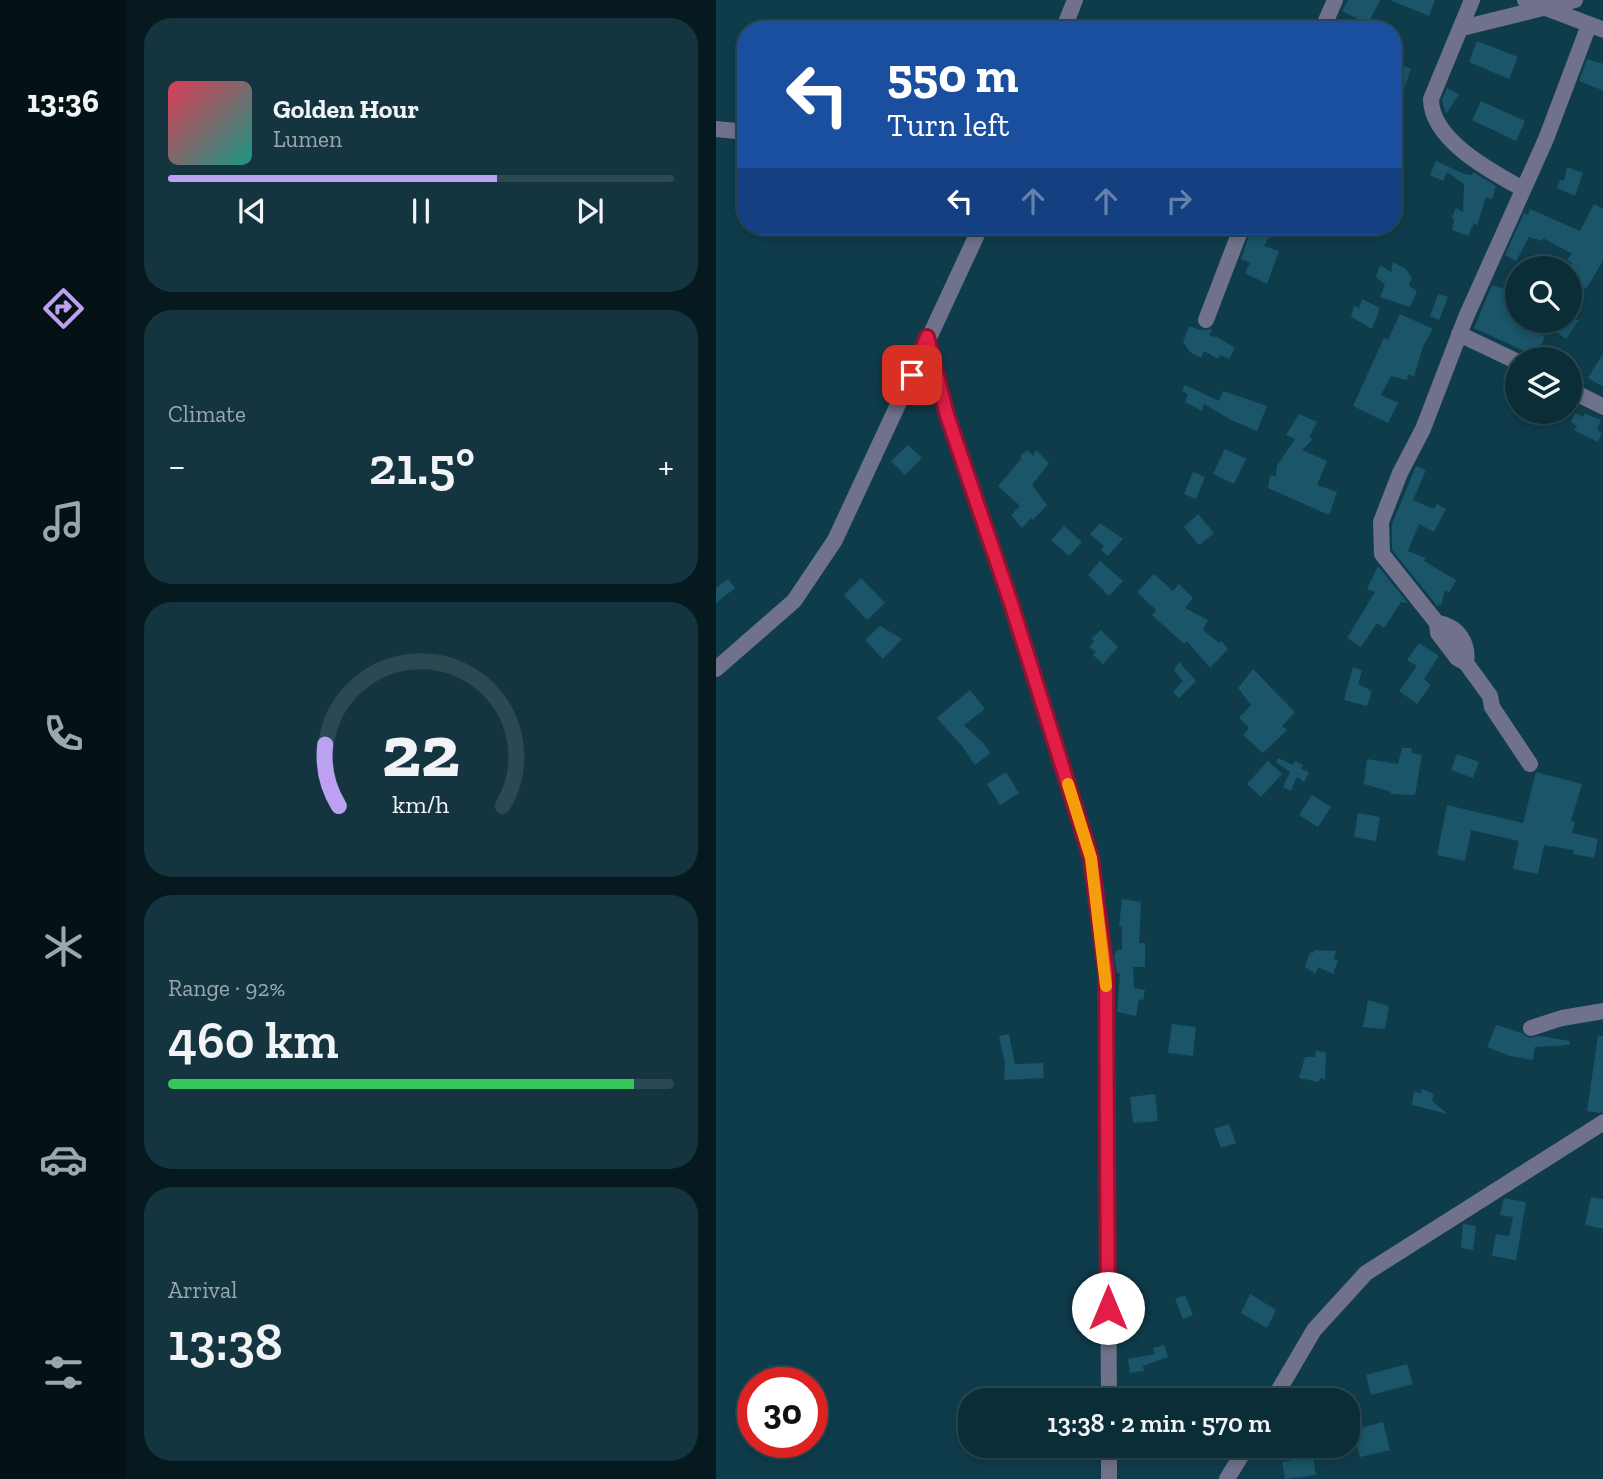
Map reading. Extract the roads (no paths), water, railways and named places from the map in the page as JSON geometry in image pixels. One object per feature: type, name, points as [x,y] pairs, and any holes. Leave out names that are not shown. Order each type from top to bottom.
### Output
[{"type":"street","points":[[1067,21],[1075,0]]},
{"type":"street","points":[[1326,21],[1335,0]]},
{"type":"street","points":[[1472,0],[1431,99],[1431,108],[1460,149],[1473,160],[1523,189]]},
{"type":"street","points":[[1525,0],[1596,27],[1459,334],[1423,429],[1400,473],[1382,522],[1382,554],[1437,623],[1438,633],[1457,658],[1466,663],[1490,696],[1492,707],[1530,764]]},
{"type":"street","points":[[1462,28],[1575,0]]},
{"type":"street","points":[[716,129],[737,131]]},
{"type":"street","points":[[716,669],[794,601],[835,540],[977,235]]},
{"type":"street","points":[[1206,320],[1239,235]]},
{"type":"street","points":[[1459,334],[1505,356]]},
{"type":"street","points":[[927,337],[947,415],[1010,600],[1091,858],[1106,972],[1109,1388]]},
{"type":"street","points":[[1582,396],[1603,407]]},
{"type":"street","points":[[1531,1028],[1562,1018],[1603,1011]]},
{"type":"street","points":[[1280,1388],[1314,1330],[1366,1273],[1603,1122]]},
{"type":"street","points":[[1109,1458],[1109,1479]]},
{"type":"street","points":[[1227,1479],[1240,1458]]}]
